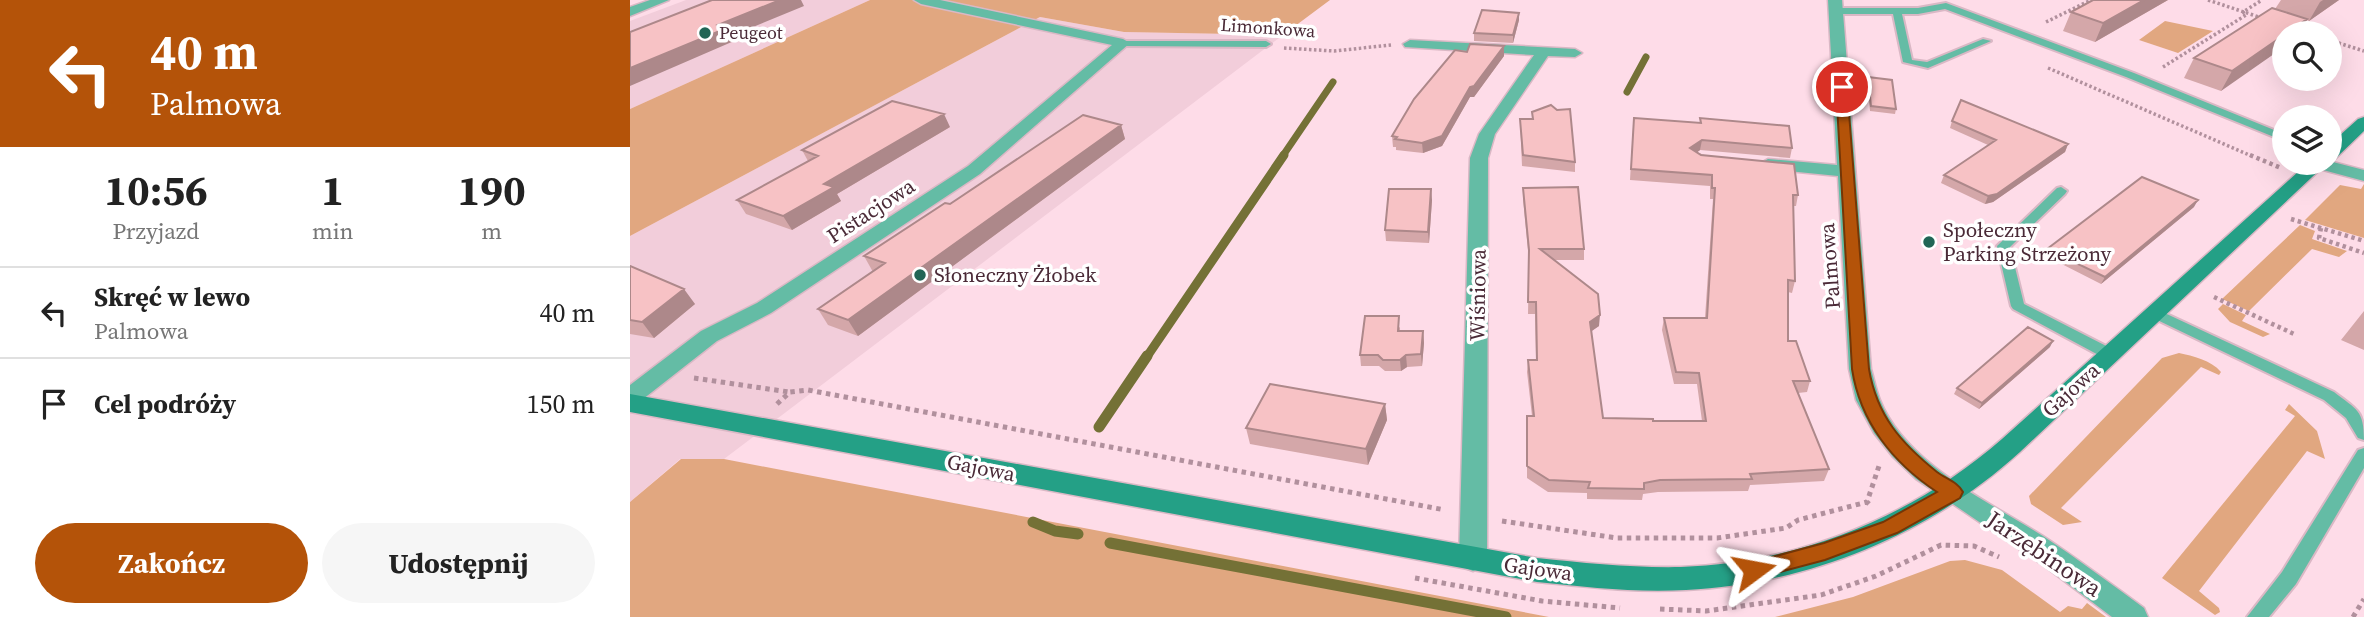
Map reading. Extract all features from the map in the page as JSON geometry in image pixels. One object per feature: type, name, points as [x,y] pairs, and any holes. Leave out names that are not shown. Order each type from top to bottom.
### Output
[{"type":"street","points":[[630,12],[662,0]]},
{"type":"street","name":"Limonkowa","points":[[921,0],[1123,43]]},
{"type":"street","name":"Palmowa","points":[[1835,5],[1860,369],[1868,405],[1875,419],[1900,448],[1931,478],[1953,492]]},
{"type":"street","name":"Pistacjowa","points":[[630,397],[709,336],[764,308],[974,170],[1123,43]]},
{"type":"street","points":[[1410,44],[1575,53]]},
{"type":"street","name":"Wiśniowa","points":[[1473,559],[1479,158],[1487,134],[1544,51]]},
{"type":"street","points":[[2342,143],[2364,122]]},
{"type":"street","points":[[1753,163],[1846,172]]},
{"type":"street","points":[[2342,170],[2364,176]]},
{"type":"street","name":"Gajowa","points":[[630,403],[1473,559],[1587,576],[1664,578],[1730,575],[1825,552],[1890,527],[1953,492],[1992,461],[2111,355],[2305,175]]},
{"type":"street","name":"Jarzębinowa","points":[[1953,492],[2045,551],[2134,617]]},
{"type":"lane","points":[[1835,5],[1897,12],[1946,6],[2130,75],[2272,133]]},
{"type":"lane","points":[[1897,12],[1908,62],[1928,65],[1986,41]]},
{"type":"lane","name":"Limonkowa","points":[[1123,43],[1266,44]]},
{"type":"lane","points":[[2061,191],[2003,246],[2018,306],[2111,355]]},
{"type":"lane","points":[[2156,314],[2329,396],[2352,414],[2364,434]]},
{"type":"lane","points":[[2257,617],[2288,578],[2364,454]]},
{"type":"path","points":[[2035,27],[2091,0]]},
{"type":"path","points":[[2208,0],[2269,20]]},
{"type":"path","points":[[2243,12],[2262,0]]},
{"type":"path","points":[[2161,68],[2246,15],[2243,12]]},
{"type":"path","name":"Limonkowa","points":[[1266,44],[1294,50],[1334,51],[1410,44]]},
{"type":"path","points":[[2342,44],[2364,51]]},
{"type":"path","points":[[2036,62],[2272,164]]},
{"type":"path","points":[[2291,219],[2364,241]]},
{"type":"path","points":[[2320,228],[2319,238],[2364,253]]},
{"type":"path","points":[[2214,297],[2294,334]]},
{"type":"path","points":[[653,377],[682,377],[790,393]]},
{"type":"path","points":[[807,390],[1475,517],[1618,538],[1717,538],[1786,528],[1798,520],[1867,502]]},
{"type":"path","points":[[2353,617],[2364,599]]},
{"type":"shaded area","points":[[686,0],[870,0],[630,109],[630,21]]},
{"type":"shaded area","points":[[870,0],[1330,0],[1283,35],[1124,32],[1040,17],[630,236],[630,109]]},
{"type":"shaded area","points":[[1040,17],[1124,32],[1283,35],[724,459],[680,459],[630,502],[630,236]]},
{"type":"shaded area","points":[[2165,21],[2213,31],[2178,53],[2139,40]]},
{"type":"shaded area","points":[[2364,184],[2364,238],[2305,220],[2340,185],[2361,189]]},
{"type":"shaded area","points":[[2300,225],[2315,231],[2312,239],[2347,251],[2339,257],[2312,249],[2249,311],[2222,299]]},
{"type":"shaded area","points":[[2223,304],[2246,315],[2242,321],[2270,334],[2263,337],[2230,322],[2218,309]]},
{"type":"shaded area","points":[[2179,353],[2196,357],[2221,372],[2219,375],[2201,367],[2061,508],[2082,522],[2063,525],[2031,504],[2029,496],[2162,358]]},
{"type":"shaded area","points":[[2289,404],[2317,431],[2325,459],[2307,451],[2199,591],[2219,608],[2220,612],[2215,615],[2162,578],[2295,416],[2285,410]]},
{"type":"shaded area","points":[[681,459],[724,459],[1549,617],[630,617],[630,502]]},
{"type":"shaded area","points":[[1965,560],[2002,570],[2060,612],[2068,606],[2082,609],[2087,603],[2106,617],[1775,617],[1853,597],[1950,561]]},
{"type":"building","points":[[712,0],[780,0],[718,25],[727,28],[630,68],[630,32]]},
{"type":"building","points":[[2093,0],[2144,0],[2103,23],[2071,12]]},
{"type":"building","points":[[2272,8],[2307,19],[2272,21],[2272,43],[2232,71],[2194,58]]},
{"type":"building","points":[[1482,10],[1519,13],[1513,35],[1474,33]]},
{"type":"building","points":[[1470,44],[1504,46],[1474,86],[1470,87],[1442,136],[1422,143],[1395,139],[1397,137],[1392,136],[1414,99],[1455,50],[1467,52]]},
{"type":"building","points":[[1868,77],[1892,80],[1896,109],[1871,106]]},
{"type":"building","points":[[1961,100],[2068,144],[1997,194],[1988,196],[1944,175],[1996,140],[1952,121]]},
{"type":"building","points":[[892,101],[944,114],[824,184],[834,187],[783,216],[737,200],[818,156],[802,150]]},
{"type":"building","points":[[1551,105],[1557,110],[1570,109],[1575,162],[1523,155],[1520,119],[1533,119],[1532,112]]},
{"type":"building","points":[[1083,115],[1121,125],[848,320],[818,309],[885,263],[864,256],[945,203],[950,204]]},
{"type":"building","points":[[1634,118],[1701,123],[1700,118],[1789,126],[1792,148],[1702,140],[1690,148],[1701,155],[1794,164],[1798,195],[1793,195],[1795,281],[1788,280],[1788,341],[1796,341],[1810,381],[1793,381],[1829,469],[1750,474],[1752,479],[1660,480],[1644,483],[1644,489],[1588,488],[1590,482],[1549,480],[1527,466],[1527,416],[1534,416],[1528,360],[1537,360],[1536,302],[1528,302],[1529,250],[1523,188],[1578,187],[1584,249],[1540,249],[1598,294],[1600,315],[1590,322],[1603,418],[1706,421],[1699,373],[1676,372],[1664,318],[1707,318],[1715,188],[1712,188],[1712,175],[1631,169]]},
{"type":"building","points":[[2142,177],[2198,200],[2105,277],[2047,249]]},
{"type":"building","points":[[1389,189],[1431,189],[1428,232],[1385,230]]},
{"type":"building","points":[[630,266],[684,289],[642,322],[630,320]]},
{"type":"building","points":[[1365,316],[1399,316],[1398,331],[1423,331],[1421,354],[1406,355],[1400,360],[1383,360],[1378,355],[1360,355]]},
{"type":"building","points":[[2028,327],[2053,341],[1982,403],[1957,388]]},
{"type":"building","points":[[1270,384],[1385,404],[1366,449],[1246,428]]},
{"type":"waterway","points":[[1627,92],[1646,57]]},
{"type":"waterway","points":[[1282,157],[1333,82]]},
{"type":"waterway","points":[[1146,358],[1284,155]]},
{"type":"waterway","points":[[1099,427],[1147,356]]},
{"type":"waterway","points":[[1033,522],[1055,531],[1078,534]]},
{"type":"waterway","points":[[1110,543],[1506,617]]},
{"type":"place","name":"Peugeot","points":[[705,33]]},
{"type":"place","name":"Społeczny Parking Strzeżony","points":[[1929,242]]},
{"type":"place","name":"Słoneczny Żłobek","points":[[920,275]]},
{"type":"route","points":[[1754,570],[1825,552],[1890,527],[1953,492],[1931,478],[1900,448],[1875,419],[1864,392],[1860,369],[1842,87]]}]
